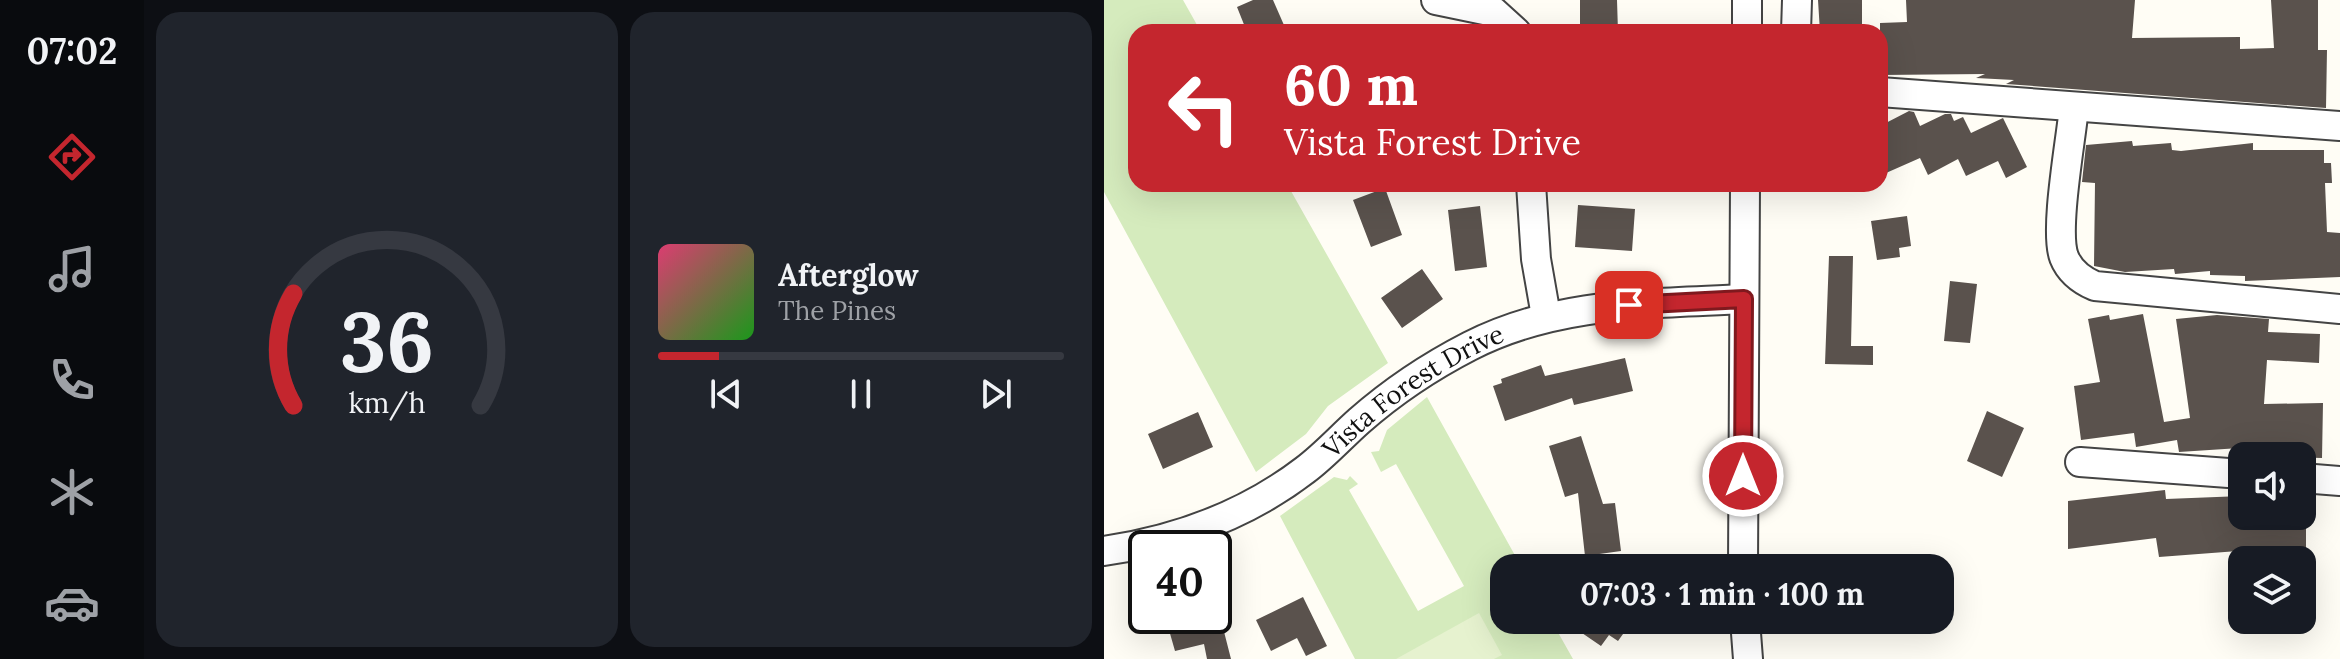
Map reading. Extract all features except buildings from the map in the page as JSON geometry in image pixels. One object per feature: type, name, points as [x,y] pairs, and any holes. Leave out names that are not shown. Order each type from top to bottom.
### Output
[{"type":"street","points":[[1436,0],[1494,12],[1507,24]]},
{"type":"street","points":[[1747,0],[1747,24]]},
{"type":"street","points":[[1796,24],[1797,0]]},
{"type":"street","points":[[1888,93],[2340,126]]},
{"type":"street","points":[[2074,107],[2061,240],[2063,255],[2081,280],[2095,286],[2340,309]]},
{"type":"street","points":[[1532,192],[1536,259],[1546,316]]},
{"type":"street","points":[[1743,554],[1745,192]]},
{"type":"street","name":"Vista Forest Drive","points":[[1104,551],[1187,534],[1235,515],[1307,469],[1361,420],[1432,367],[1495,334],[1546,316],[1600,306],[1744,299]]},
{"type":"street","points":[[2080,462],[2228,473]]},
{"type":"street","points":[[2316,479],[2340,481]]},
{"type":"street","points":[[1746,634],[1748,659]]},
{"type":"green space","points":[[1104,0],[1183,0],[1196,24],[1128,24],[1128,192],[1292,192],[1388,363],[1328,406],[1306,434],[1256,472],[1104,192]]},
{"type":"green space","points":[[1427,397],[1514,554],[1490,554],[1490,634],[1559,634],[1573,659],[1355,659],[1280,516],[1334,477],[1347,480],[1350,476],[1358,484],[1349,490],[1418,611],[1464,586],[1396,464],[1381,472],[1371,452],[1379,451],[1387,430]]},
{"type":"green space","points":[[1479,613],[1502,655],[1494,659],[1396,659]]},
{"type":"route","points":[[1629,305],[1744,299],[1743,476]]}]
